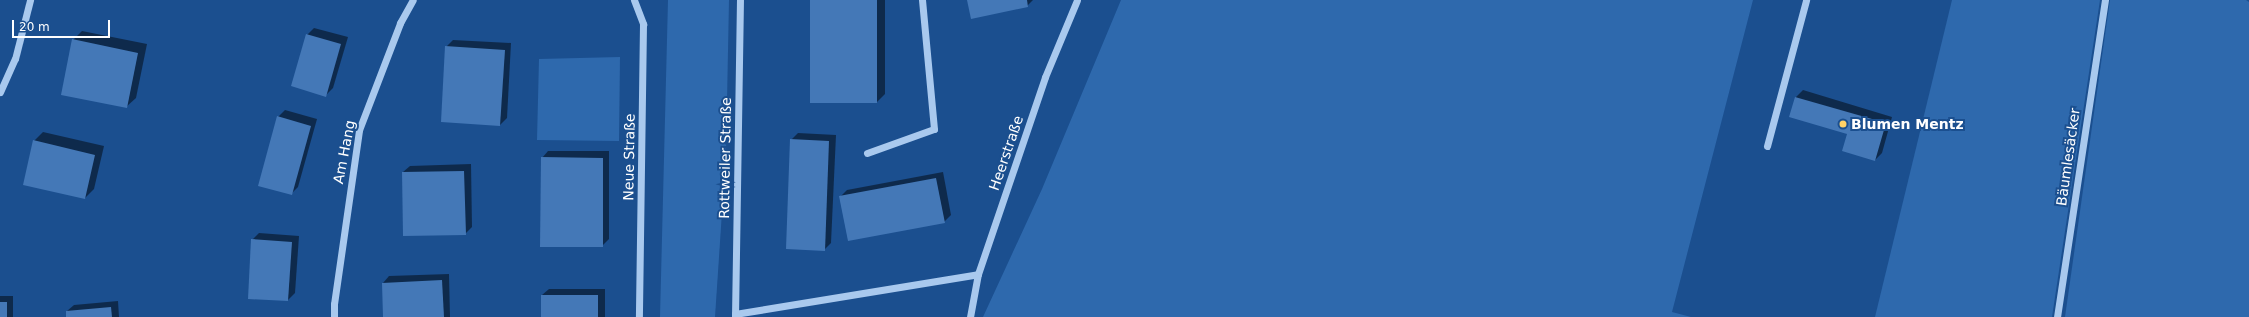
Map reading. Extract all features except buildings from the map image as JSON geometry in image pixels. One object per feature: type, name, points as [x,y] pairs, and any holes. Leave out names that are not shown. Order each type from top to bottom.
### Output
[{"type":"street","points":[[0,92],[15,59],[30,0]]},
{"type":"street","name":"Am Hang","points":[[334,317],[334,304],[359,130],[400,23],[413,0]]},
{"type":"street","name":"Neue Straße","points":[[634,0],[643,24],[640,317]]},
{"type":"street","name":"Rottweiler Straße","points":[[735,316],[740,0]]},
{"type":"street","points":[[867,153],[934,129],[922,0]]},
{"type":"street","name":"Heerstraße","points":[[970,317],[978,274],[1046,77],[1077,0]]},
{"type":"street","points":[[1767,146],[1806,0]]},
{"type":"street","name":"Bäumlesäcker","points":[[2057,317],[2105,0]]},
{"type":"street","points":[[735,316],[978,274]]},
{"type":"shaded area","points":[[668,0],[729,0],[726,152],[715,317],[660,317]]},
{"type":"shaded area","points":[[1121,0],[1753,0],[1672,312],[1691,317],[983,317],[1042,189]]},
{"type":"shaded area","points":[[1952,0],[2100,0],[2052,317],[1875,317]]},
{"type":"shaded area","points":[[2110,0],[2246,0],[2249,2],[2249,317],[2065,317]]},
{"type":"shaded area","points":[[620,57],[619,141],[537,140],[539,59]]},
{"type":"place","name":"Blumen Mentz","points":[[1843,124]]}]
